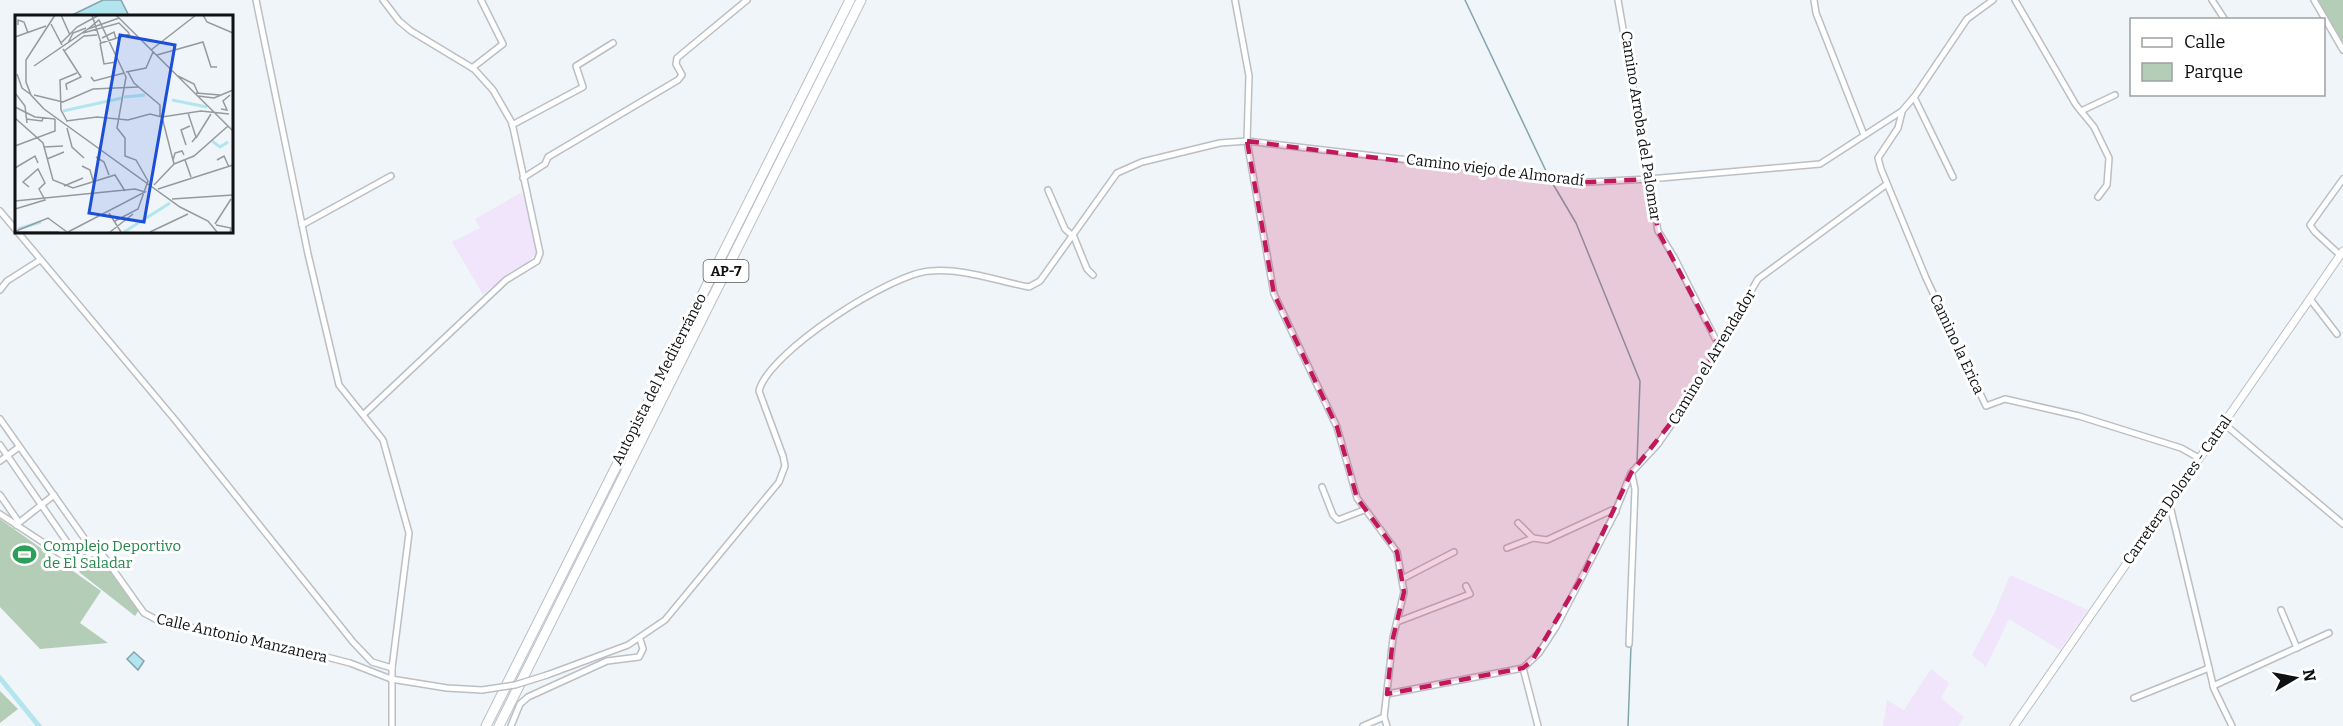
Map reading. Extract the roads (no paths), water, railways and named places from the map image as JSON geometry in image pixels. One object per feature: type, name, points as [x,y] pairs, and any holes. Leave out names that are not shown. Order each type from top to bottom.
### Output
[{"type":"highway","name":"Autopista del Mediterráneo","points":[[486,726],[850,0]]},
{"type":"highway","name":"Autopista del Mediterráneo","points":[[499,726],[861,0]]},
{"type":"street","points":[[256,0],[302,225],[339,385],[383,440],[409,533],[392,668],[392,726]]},
{"type":"street","points":[[364,414],[506,280],[537,261],[540,253],[512,125],[493,90],[472,68],[411,31],[399,21],[383,0]]},
{"type":"street","points":[[472,68],[503,44],[481,0]]},
{"type":"street","points":[[523,178],[545,164],[548,157],[678,80],[682,75],[676,63],[677,58],[747,0]]},
{"type":"street","points":[[1235,0],[1249,76],[1247,141],[1274,294],[1337,427],[1353,488],[1364,510],[1397,552],[1404,592],[1397,622],[1384,717],[1387,726]]},
{"type":"street","name":"Camino Arroba del Palomar","points":[[1618,0],[1658,231],[1674,257],[1719,346]]},
{"type":"street","points":[[1814,0],[1816,13],[1864,135]]},
{"type":"street","points":[[2015,0],[2081,111],[2094,127],[2109,158],[2107,185],[2098,197]]},
{"type":"street","points":[[2212,0],[2224,18]]},
{"type":"street","points":[[2314,0],[2324,18]]},
{"type":"street","name":"Camino viejo de Almoradí","points":[[482,690],[515,685],[547,675],[640,639],[665,620],[690,593],[783,474],[783,456],[759,391],[765,376],[802,339],[863,300],[917,273],[932,270],[969,273],[1029,287],[1040,281],[1117,173],[1142,162],[1198,148],[1220,143],[1247,141],[1494,170],[1570,183],[1649,179],[1820,164],[1902,111],[1914,97],[1967,18],[1989,1]]},
{"type":"street","points":[[2325,19],[2343,50]]},
{"type":"street","points":[[512,125],[583,87],[576,66],[614,43]]},
{"type":"street","points":[[2081,111],[2115,94]]},
{"type":"street","points":[[1914,97],[1953,177]]},
{"type":"street","name":"Camino la Erica","points":[[1902,111],[1898,128],[1878,158],[1926,278],[1986,406],[2005,399],[2079,416],[2181,448],[2199,458]]},
{"type":"street","points":[[302,225],[391,176]]},
{"type":"street","points":[[2342,253],[2315,232],[2310,225],[2343,179]]},
{"type":"street","name":"Camino el Arrendador","points":[[1523,668],[1539,653],[1556,627],[1616,512],[1631,473],[1658,444],[1682,409],[1758,279],[1887,184]]},
{"type":"street","points":[[1048,190],[1065,229],[1072,236],[1087,269],[1093,275]]},
{"type":"street","points":[[0,211],[15,229]]},
{"type":"street","points":[[17,232],[176,421],[353,642],[372,662],[392,668]]},
{"type":"street","name":"Carretera Dolores - Catral","points":[[2014,726],[2342,253]]},
{"type":"street","points":[[0,290],[7,281],[40,260]]},
{"type":"street","points":[[2310,300],[2337,333]]},
{"type":"street","name":"Calle Antonio Manzanera","points":[[0,419],[93,552],[102,554],[144,612],[157,620],[350,663],[392,679],[447,688],[482,690]]},
{"type":"street","points":[[2223,423],[2343,524]]},
{"type":"street","points":[[0,445],[81,561]]},
{"type":"street","points":[[0,461],[19,447]]},
{"type":"street","points":[[1629,644],[1635,489],[1631,473]]},
{"type":"street","points":[[1323,488],[1333,515],[1338,520],[1364,510]]},
{"type":"street","points":[[0,495],[17,523]]},
{"type":"street","points":[[17,523],[54,495]]},
{"type":"street","points":[[2166,506],[2171,510],[2213,686],[2232,726]]},
{"type":"street","points":[[10,509],[2,515],[60,554],[81,561]]},
{"type":"street","points":[[1507,548],[1533,538],[1547,540],[1612,510],[1616,512]]},
{"type":"street","points":[[1518,523],[1533,538]]},
{"type":"street","points":[[60,554],[70,546]]},
{"type":"street","points":[[81,561],[93,552]]},
{"type":"street","points":[[1402,579],[1454,552]]},
{"type":"street","points":[[1397,622],[1470,594],[1466,586]]},
{"type":"street","points":[[2282,610],[2297,648]]},
{"type":"street","points":[[2213,686],[2329,633]]},
{"type":"street","points":[[511,726],[520,704],[528,697],[607,660],[639,657],[644,649],[640,639]]},
{"type":"street","points":[[1387,694],[1523,668],[1538,726]]},
{"type":"street","points":[[2134,698],[2209,668]]},
{"type":"street","points":[[1363,726],[1384,717]]},
{"type":"water","points":[[103,0],[121,0],[128,15],[72,15]]},
{"type":"water","points":[[134,652],[144,661],[138,670],[127,659]]},
{"type":"waterway","points":[[1465,0],[1546,171]]},
{"type":"waterway","points":[[1553,184],[1576,223],[1640,381],[1637,462]]},
{"type":"waterway","points":[[1628,726],[1631,646]]},
{"type":"waterway","points":[[0,678],[39,726]]},
{"type":"place","name":"Complejo Deportivo de El Saladar","points":[[25,555]]}]
